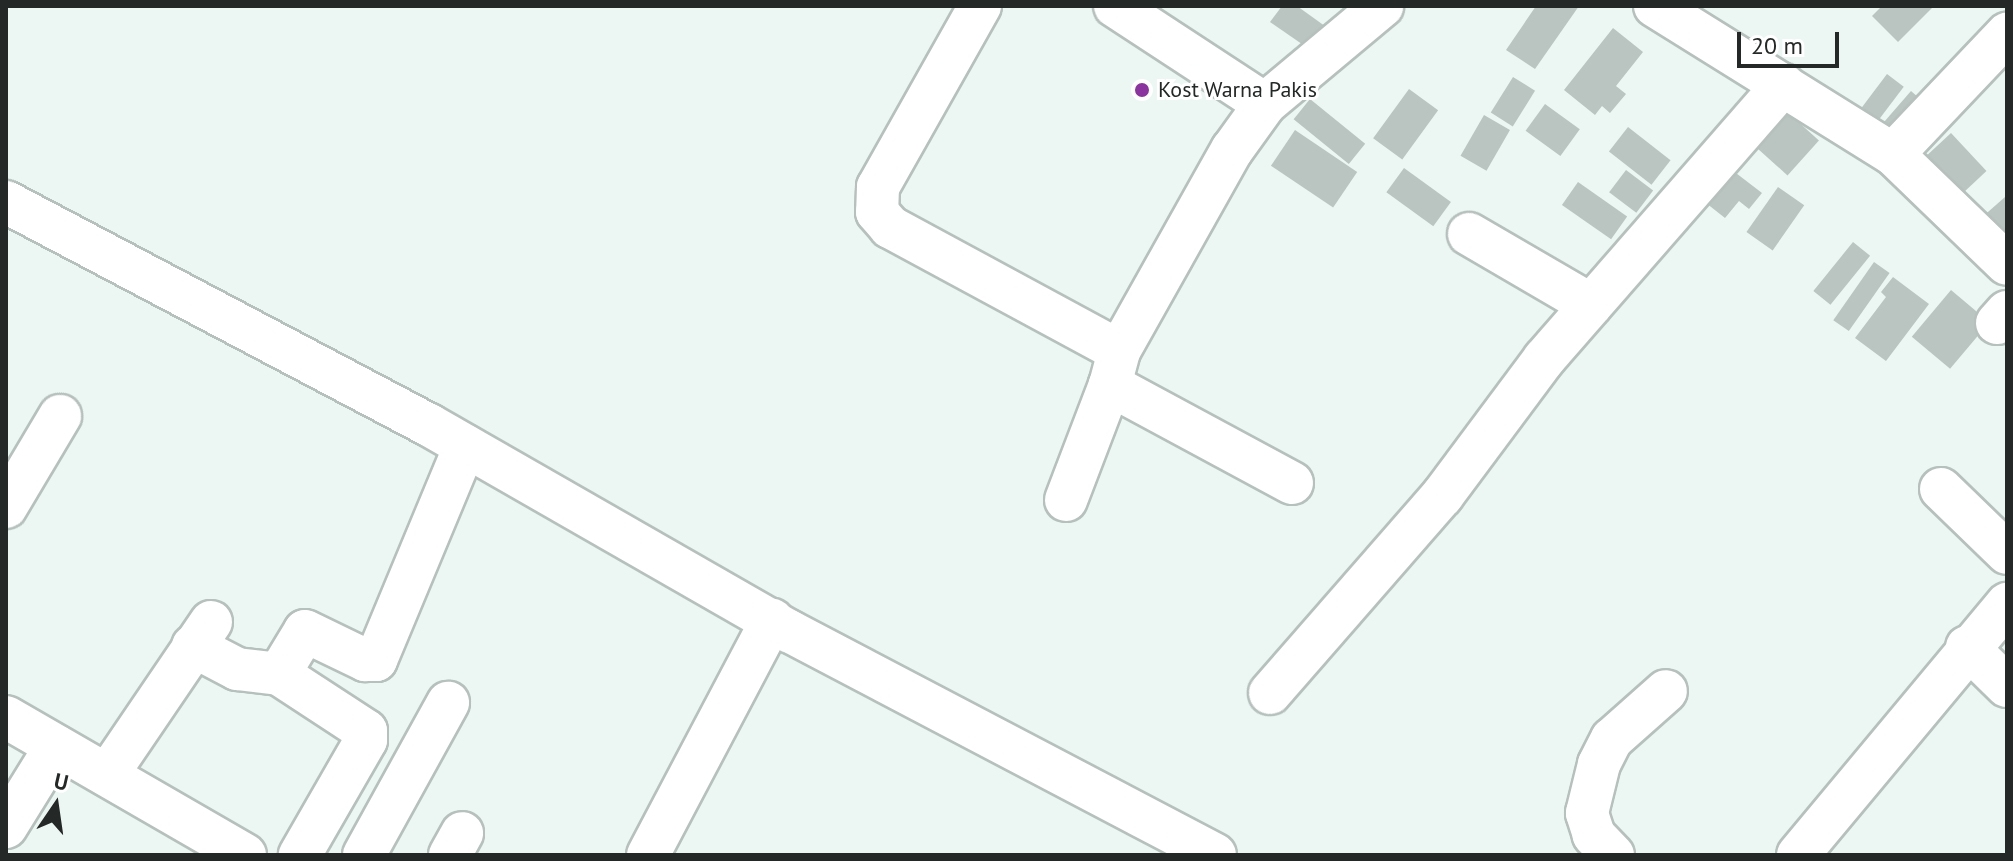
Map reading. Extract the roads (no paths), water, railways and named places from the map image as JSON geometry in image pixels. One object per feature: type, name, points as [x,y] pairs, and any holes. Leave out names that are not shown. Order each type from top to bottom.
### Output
[{"type":"street","points":[[980,6],[878,187],[877,212],[890,227],[1292,483]]},
{"type":"street","points":[[1115,6],[1265,104]]},
{"type":"street","points":[[1066,500],[1115,368],[1232,150],[1265,104],[1382,6]]},
{"type":"street","points":[[1655,6],[1893,154],[2007,264]]},
{"type":"street","points":[[1893,154],[2007,34]]},
{"type":"street","points":[[1270,693],[1442,496],[1591,305],[1783,85]]},
{"type":"street","points":[[6,202],[465,446],[772,620],[1215,855]]},
{"type":"street","points":[[1469,234],[1591,305]]},
{"type":"street","points":[[6,507],[60,416]]},
{"type":"street","points":[[279,674],[305,631],[365,660],[376,660],[465,446]]},
{"type":"street","points":[[1941,489],[2007,553]]},
{"type":"street","points":[[1798,855],[1967,647],[2007,604]]},
{"type":"street","points":[[648,855],[772,620]]},
{"type":"street","points":[[107,775],[202,634],[237,669],[279,674],[359,723],[367,735],[300,855]]},
{"type":"street","points":[[1967,647],[2007,686]]},
{"type":"street","points":[[1613,855],[1594,835],[1587,813],[1599,764],[1612,739],[1666,691]]},
{"type":"street","points":[[364,855],[448,703]]},
{"type":"street","points":[[6,717],[245,855]]},
{"type":"street","points":[[6,827],[56,746]]},
{"type":"place","name":"Kost Warna Pakis","points":[[1142,90]]}]
